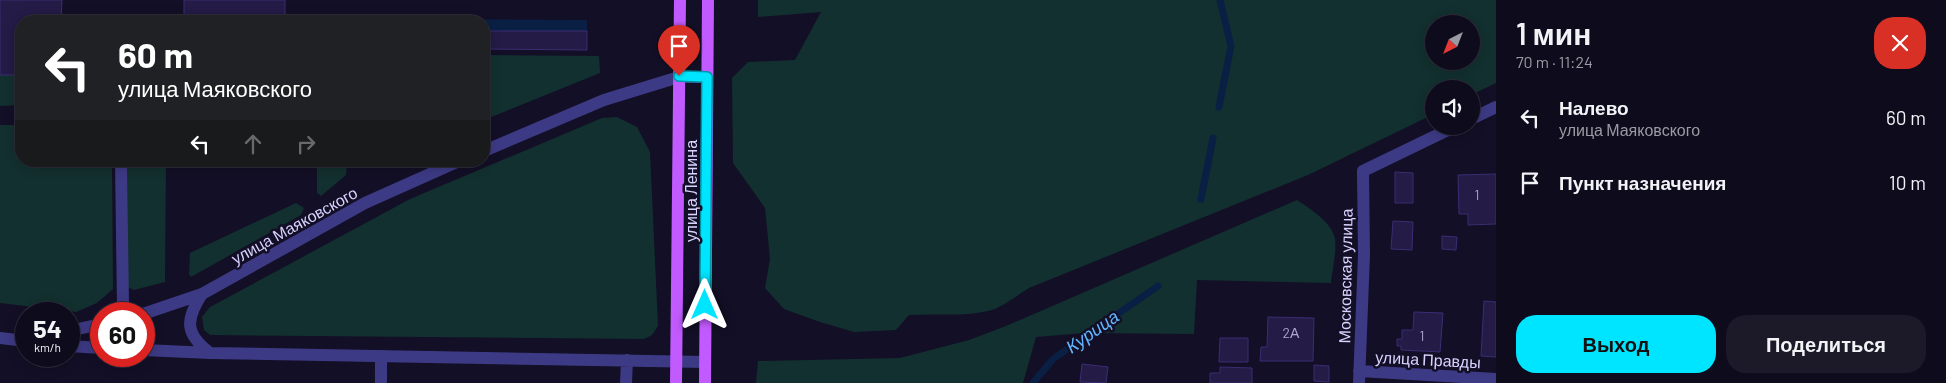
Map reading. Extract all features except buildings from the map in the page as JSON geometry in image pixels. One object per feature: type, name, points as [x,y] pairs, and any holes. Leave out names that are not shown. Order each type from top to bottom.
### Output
[{"type":"main road","name":"улица Ленина","points":[[676,383],[680,0]]},
{"type":"main road","name":"улица Ленина","points":[[705,383],[708,0]]},
{"type":"street","points":[[490,148],[604,100],[679,76],[707,77]]},
{"type":"street","points":[[1480,115],[1496,107]]},
{"type":"street","name":"Московская улица","points":[[1359,377],[1364,255],[1363,171],[1437,135]]},
{"type":"street","points":[[121,167],[122,302]]},
{"type":"street","name":"улица Маяковского","points":[[155,310],[202,294],[366,203],[446,167]]},
{"type":"street","points":[[202,294],[191,310],[191,333],[198,344],[210,353]]},
{"type":"street","points":[[0,337],[15,335]]},
{"type":"street","points":[[0,337],[15,339]]},
{"type":"street","points":[[155,350],[705,362]]},
{"type":"street","points":[[381,356],[381,383]]},
{"type":"street","points":[[626,383],[627,360]]},
{"type":"street","name":"улица Правды","points":[[1359,377],[1496,379]]},
{"type":"green space","points":[[758,0],[1496,0],[1496,83],[1480,91],[1480,80],[1425,80],[1425,118],[1308,175],[1029,288],[993,309],[968,314],[909,315],[896,330],[854,332],[784,309],[765,288],[770,259],[765,208],[733,163],[732,78],[748,62],[795,60],[821,12],[758,17]]},
{"type":"green space","points":[[490,55],[599,56],[600,73],[490,118]]},
{"type":"green space","points":[[0,75],[15,75],[15,105],[0,106]]},
{"type":"green space","points":[[617,117],[637,127],[650,152],[658,326],[652,335],[644,339],[210,335],[204,330],[202,317],[210,307],[410,199],[486,167],[490,167],[490,165],[602,118]]},
{"type":"green space","points":[[0,125],[15,125],[15,167],[112,167],[113,289],[98,302],[90,302],[90,306],[80,310],[80,302],[15,302],[15,305],[0,303]]},
{"type":"green space","points":[[127,167],[166,167],[165,282],[134,290],[128,287]]},
{"type":"green space","points":[[317,167],[347,167],[346,175],[321,196],[317,193]]},
{"type":"green space","points":[[1297,200],[1320,216],[1333,233],[1335,250],[1331,283],[1197,280],[1194,334],[1084,333],[1036,337],[1023,383],[756,383],[758,361],[900,358],[969,340],[1006,326]]},
{"type":"green space","points":[[296,203],[304,208],[301,215],[191,277],[189,274],[190,253]]},
{"type":"water","points":[[490,19],[587,20],[587,31],[490,31]]},
{"type":"waterway","name":"Курица","points":[[1219,107],[1231,46],[1220,0]]},
{"type":"waterway","name":"Курица","points":[[1201,199],[1213,138]]},
{"type":"waterway","name":"Курица","points":[[1033,383],[1053,359],[1158,286]]},
{"type":"route","points":[[679,76],[707,77],[705,305]]}]
